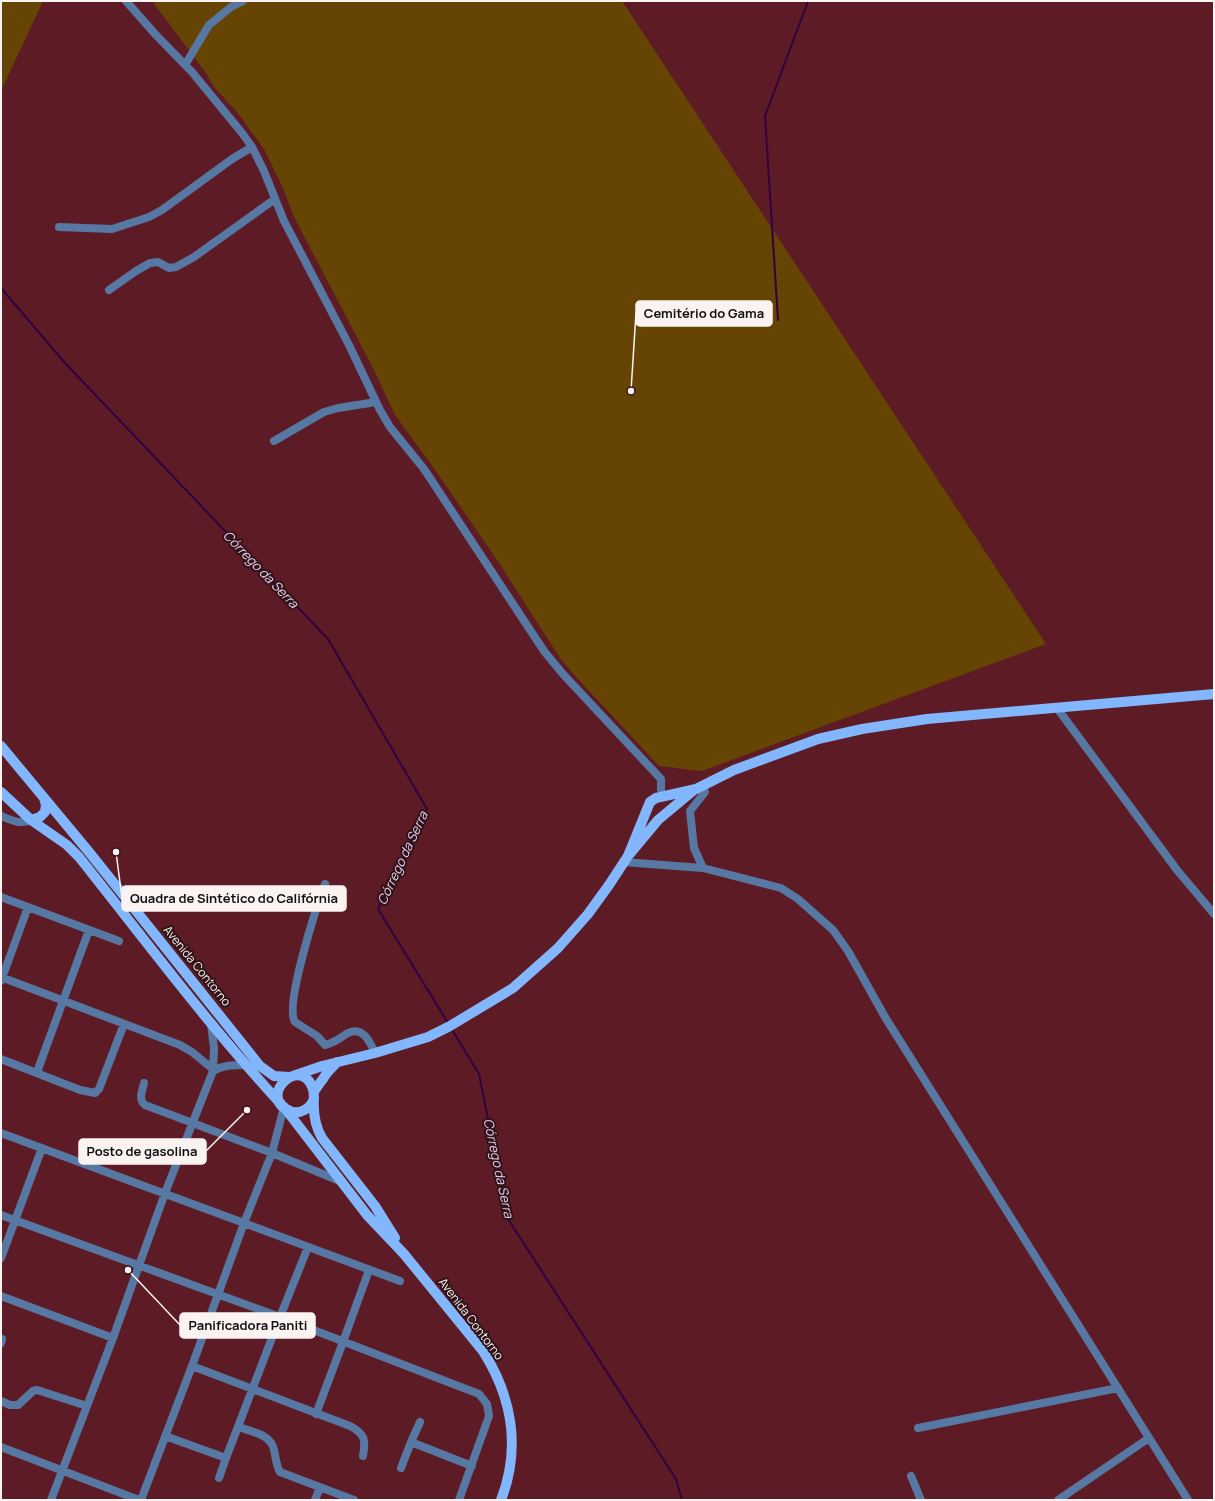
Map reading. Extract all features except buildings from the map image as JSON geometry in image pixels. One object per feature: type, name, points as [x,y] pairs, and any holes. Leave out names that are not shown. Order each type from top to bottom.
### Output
[{"type":"main road","points":[[337,1062],[324,1077],[308,1107],[299,1112],[293,1112],[282,1106],[278,1094],[279,1088],[281,1084],[292,1076],[337,1062],[375,1053],[428,1037],[450,1026],[513,988],[558,948],[588,914],[626,859],[658,820],[699,788],[734,770],[818,739],[855,730],[927,719],[1214,694]]},
{"type":"main road","name":"Avenida Contorno","points":[[1,746],[260,1066],[274,1076],[292,1076]]},
{"type":"main road","points":[[626,859],[650,802],[663,796],[699,788]]},
{"type":"main road","name":"Avenida Contorno","points":[[1,792],[31,820],[67,845],[79,857],[211,1024],[282,1106],[343,1182],[367,1215],[404,1254],[482,1351],[493,1368],[506,1400],[510,1426],[512,1449],[510,1470],[501,1500]]},
{"type":"main road","points":[[663,796],[668,804],[668,812]]},
{"type":"main road","points":[[31,820],[40,817],[45,812],[46,805],[44,798]]},
{"type":"main road","points":[[648,808],[649,816],[658,820]]},
{"type":"main road","points":[[292,1076],[300,1076],[310,1082],[314,1095]]},
{"type":"main road","name":"Avenida Contorno","points":[[314,1095],[317,1130],[375,1206],[404,1254]]},
{"type":"street","points":[[126,1],[156,35],[185,64],[242,132],[252,147],[300,251],[349,345],[376,402],[390,426],[424,469],[544,651],[562,673],[661,779],[661,790],[663,796]]},
{"type":"street","points":[[185,64],[209,25],[231,6],[243,1]]},
{"type":"street","points":[[59,227],[112,229],[149,217],[162,210],[232,159],[252,147]]},
{"type":"street","points":[[109,290],[150,263],[158,262],[172,268],[180,265],[275,199]]},
{"type":"street","points":[[274,441],[324,412],[338,408],[376,402]]},
{"type":"street","points":[[1057,708],[1177,870],[1214,914]]},
{"type":"street","points":[[699,788],[705,792],[690,812],[694,848],[703,868]]},
{"type":"street","points":[[1,816],[16,822],[26,823],[31,820]]},
{"type":"street","points":[[626,859],[703,868],[781,888],[802,902],[832,930],[848,951],[885,1017],[1188,1500]]},
{"type":"street","points":[[325,884],[318,901],[298,974],[292,1008],[293,1019],[300,1026],[317,1036],[325,1045],[348,1033],[355,1031],[360,1032],[368,1040],[375,1053]]},
{"type":"street","points":[[1,897],[119,941]]},
{"type":"street","points":[[28,907],[2,978],[186,1047],[213,1070]]},
{"type":"street","points":[[37,1072],[89,930]]},
{"type":"street","points":[[1,1059],[80,1090],[92,1093],[97,1092],[124,1024]]},
{"type":"street","points":[[51,1500],[61,1470],[113,1338],[165,1193],[213,1070],[214,1048],[211,1024]]},
{"type":"street","points":[[213,1070],[221,1066],[245,1065]]},
{"type":"street","points":[[144,1084],[140,1097],[145,1105],[272,1153],[343,1182]]},
{"type":"street","points":[[1,1447],[140,1500],[192,1366],[244,1223],[272,1153],[282,1106]]},
{"type":"street","points":[[1,1134],[165,1193],[400,1281]]},
{"type":"street","points":[[1,1258],[42,1148]]},
{"type":"street","points":[[1,1214],[280,1317],[479,1394],[487,1404],[489,1416],[459,1500]]},
{"type":"street","points":[[219,1478],[252,1389],[308,1247]]},
{"type":"street","points":[[316,1414],[344,1342],[369,1270]]},
{"type":"street","points":[[1,1296],[113,1338]]},
{"type":"street","points":[[192,1366],[350,1426],[359,1431],[365,1444],[363,1456]]},
{"type":"street","points":[[918,1428],[1118,1388]]},
{"type":"street","points":[[1,1401],[10,1405],[18,1405],[33,1391],[37,1390],[87,1406]]},
{"type":"street","points":[[401,1468],[420,1422]]},
{"type":"street","points":[[239,1427],[266,1437],[270,1441],[274,1449],[280,1472],[354,1500]]},
{"type":"street","points":[[165,1436],[226,1458]]},
{"type":"street","points":[[1058,1500],[1149,1438]]},
{"type":"street","points":[[411,1442],[472,1466]]},
{"type":"street","points":[[911,1476],[921,1500]]},
{"type":"street","points":[[315,1500],[320,1487]]},
{"type":"shaded area","points":[[1,1],[43,1],[1,91]]},
{"type":"shaded area","points":[[152,1],[622,1],[1046,644],[702,771],[659,766],[560,658],[497,560],[436,471],[395,415],[372,366],[294,217],[283,188],[264,149],[237,112],[214,87],[206,73]]},
{"type":"waterway","points":[[778,320],[765,116],[808,1]]},
{"type":"waterway","name":"Córrego da Serra","points":[[1,288],[65,363],[328,639],[427,809],[378,909],[448,1023]]},
{"type":"waterway","name":"Córrego da Serra","points":[[451,1028],[479,1074],[508,1219],[676,1479],[682,1500]]},
{"type":"place","name":"Cemitério do Gama","points":[[631,391]]},
{"type":"place","name":"Quadra de Sintético do Califórnia","points":[[116,852]]},
{"type":"place","name":"Posto de gasolina","points":[[247,1110]]},
{"type":"place","name":"Panificadora Paniti","points":[[128,1270]]}]
